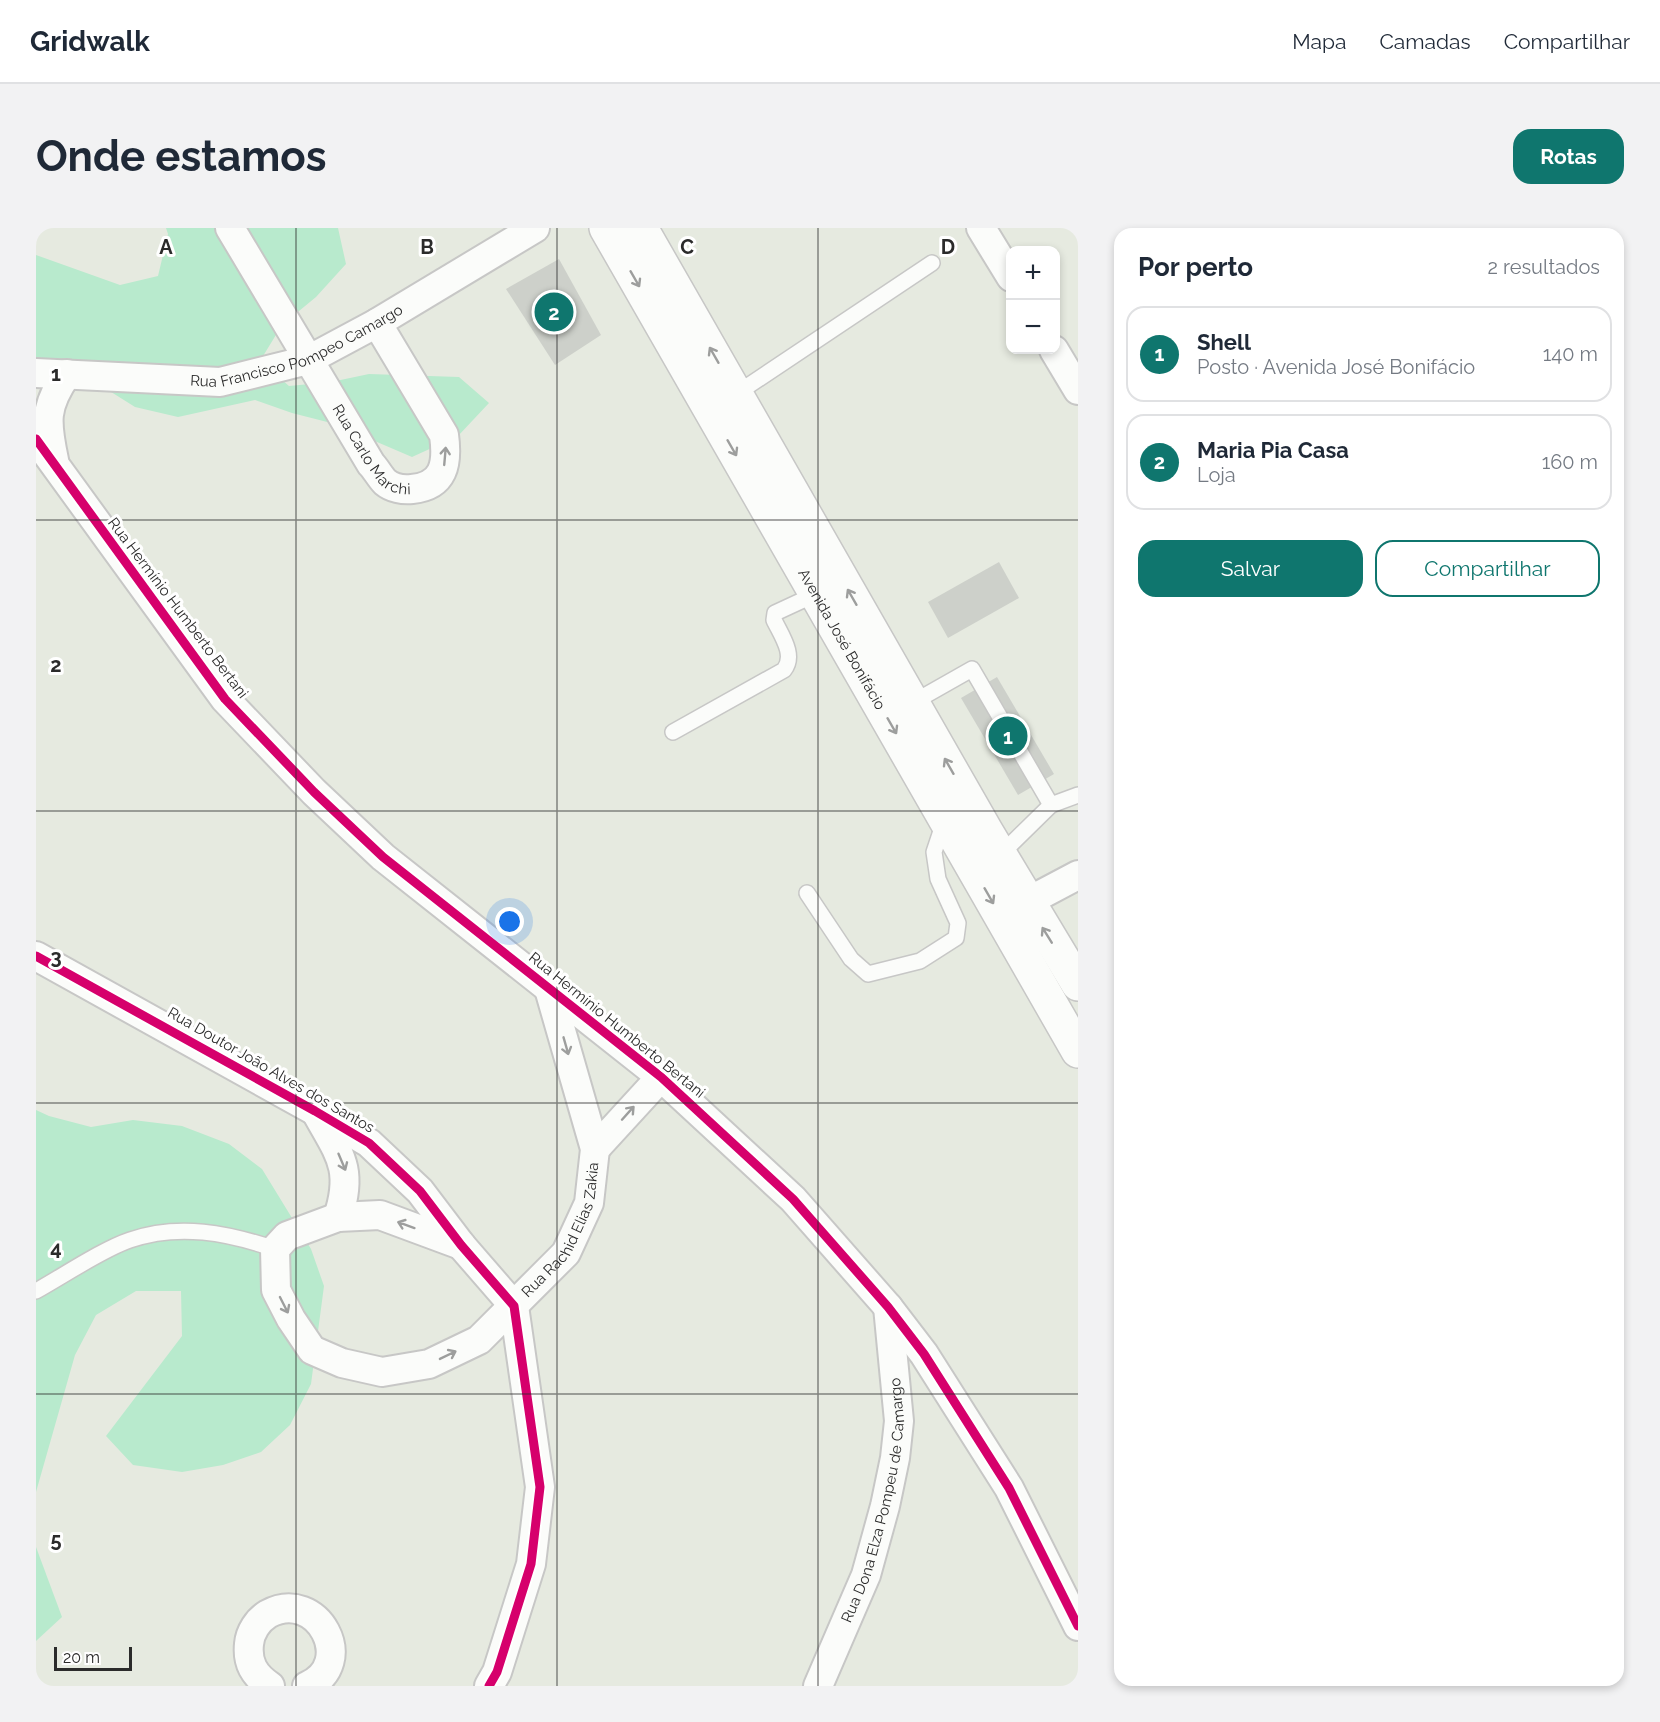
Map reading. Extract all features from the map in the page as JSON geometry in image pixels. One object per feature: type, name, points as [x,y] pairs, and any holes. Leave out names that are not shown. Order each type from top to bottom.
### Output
[{"type":"main road","name":"Avenida José Bonifácio","points":[[606,228],[1078,1051]]},
{"type":"main road","name":"Avenida José Bonifácio","points":[[641,228],[1027,903],[1078,984]]},
{"type":"street","name":"Rua Carlo Marchi","points":[[230,228],[371,464],[386,483],[403,490],[425,488],[441,475],[447,455],[444,435],[377,323]]},
{"type":"street","name":"Rua Francisco Pompeo Camargo","points":[[36,372],[220,382],[308,360],[377,323],[534,228]]},
{"type":"street","points":[[981,228],[1006,269]]},
{"type":"street","points":[[1056,354],[1078,390]]},
{"type":"street","points":[[57,471],[47,414],[52,394],[67,374]]},
{"type":"street","name":"Rua Hermínio Humberto Bertani","points":[[36,439],[57,471],[225,699],[314,792],[384,857],[661,1077],[793,1199],[888,1307],[924,1354],[1009,1488],[1078,1626]]},
{"type":"street","points":[[1027,903],[1078,875]]},
{"type":"street","name":"Rua Doutor João Alves dos Santos","points":[[36,956],[369,1143],[420,1191],[461,1245],[514,1306]]},
{"type":"street","name":"Rua Rachid Elias Zakia","points":[[275,1249],[276,1290],[291,1319],[312,1350],[342,1363],[381,1372],[429,1364],[478,1340],[514,1306],[566,1253],[589,1203],[595,1149],[549,989]]},
{"type":"street","name":"Rua Rachid Elias Zakia","points":[[595,1149],[661,1077]]},
{"type":"street","points":[[315,1111],[347,1174],[344,1200],[338,1217]]},
{"type":"street","points":[[275,1249],[287,1236],[338,1217],[380,1215],[461,1245]]},
{"type":"street","points":[[489,1686],[497,1672],[531,1564],[540,1487],[514,1306]]},
{"type":"street","name":"Rua Dona Elza Pompeu de Camargo","points":[[818,1686],[866,1575],[885,1506],[895,1458],[899,1421],[888,1307]]},
{"type":"street","points":[[270,1686],[255,1673],[248,1653],[249,1639],[255,1626],[265,1616],[277,1610],[303,1610],[323,1626],[331,1650],[322,1682]]},
{"type":"lane","points":[[736,394],[932,263]]},
{"type":"lane","points":[[673,732],[783,670],[789,664],[789,657],[774,620],[775,613],[816,594]]},
{"type":"lane","points":[[912,703],[972,669],[1051,805]]},
{"type":"lane","points":[[1000,855],[1051,805],[1078,795]]},
{"type":"lane","points":[[807,893],[851,959],[868,974],[920,961],[956,938],[958,924],[938,879],[934,852],[945,819]]},
{"type":"lane","points":[[36,1291],[129,1240],[178,1230],[234,1235],[275,1249]]},
{"type":"green space","points":[[166,228],[338,228],[346,264],[316,297],[282,325],[260,361],[289,386],[331,382],[369,374],[459,377],[489,403],[458,436],[412,457],[335,424],[292,413],[255,400],[178,417],[135,407],[100,385],[36,387],[36,255],[120,285],[158,276],[168,234]]},
{"type":"green space","points":[[36,1110],[49,1116],[91,1127],[133,1120],[182,1126],[229,1144],[262,1169],[311,1249],[324,1286],[311,1384],[290,1425],[261,1452],[223,1465],[182,1472],[133,1465],[106,1436],[182,1336],[181,1291],[136,1291],[96,1315],[75,1355],[36,1492]]},
{"type":"green space","points":[[36,1547],[62,1617],[36,1641]]},
{"type":"building","points":[[559,259],[601,335],[555,365],[506,289]]},
{"type":"building","points":[[999,562],[1019,598],[948,638],[928,602]]},
{"type":"building","points":[[997,677],[1054,774],[1018,795],[961,698]]},
{"type":"cycle path","points":[[36,439],[225,699],[314,792],[383,857],[661,1077],[793,1199],[888,1307],[924,1354],[1009,1488],[1078,1626]]},
{"type":"cycle path","points":[[36,956],[369,1143],[420,1191],[461,1245],[514,1306],[540,1487],[531,1564],[497,1672],[489,1686]]},
{"type":"place","name":"Maria Pia Casa","points":[[554,312]]},
{"type":"place","name":"Shell","points":[[1008,736]]}]
